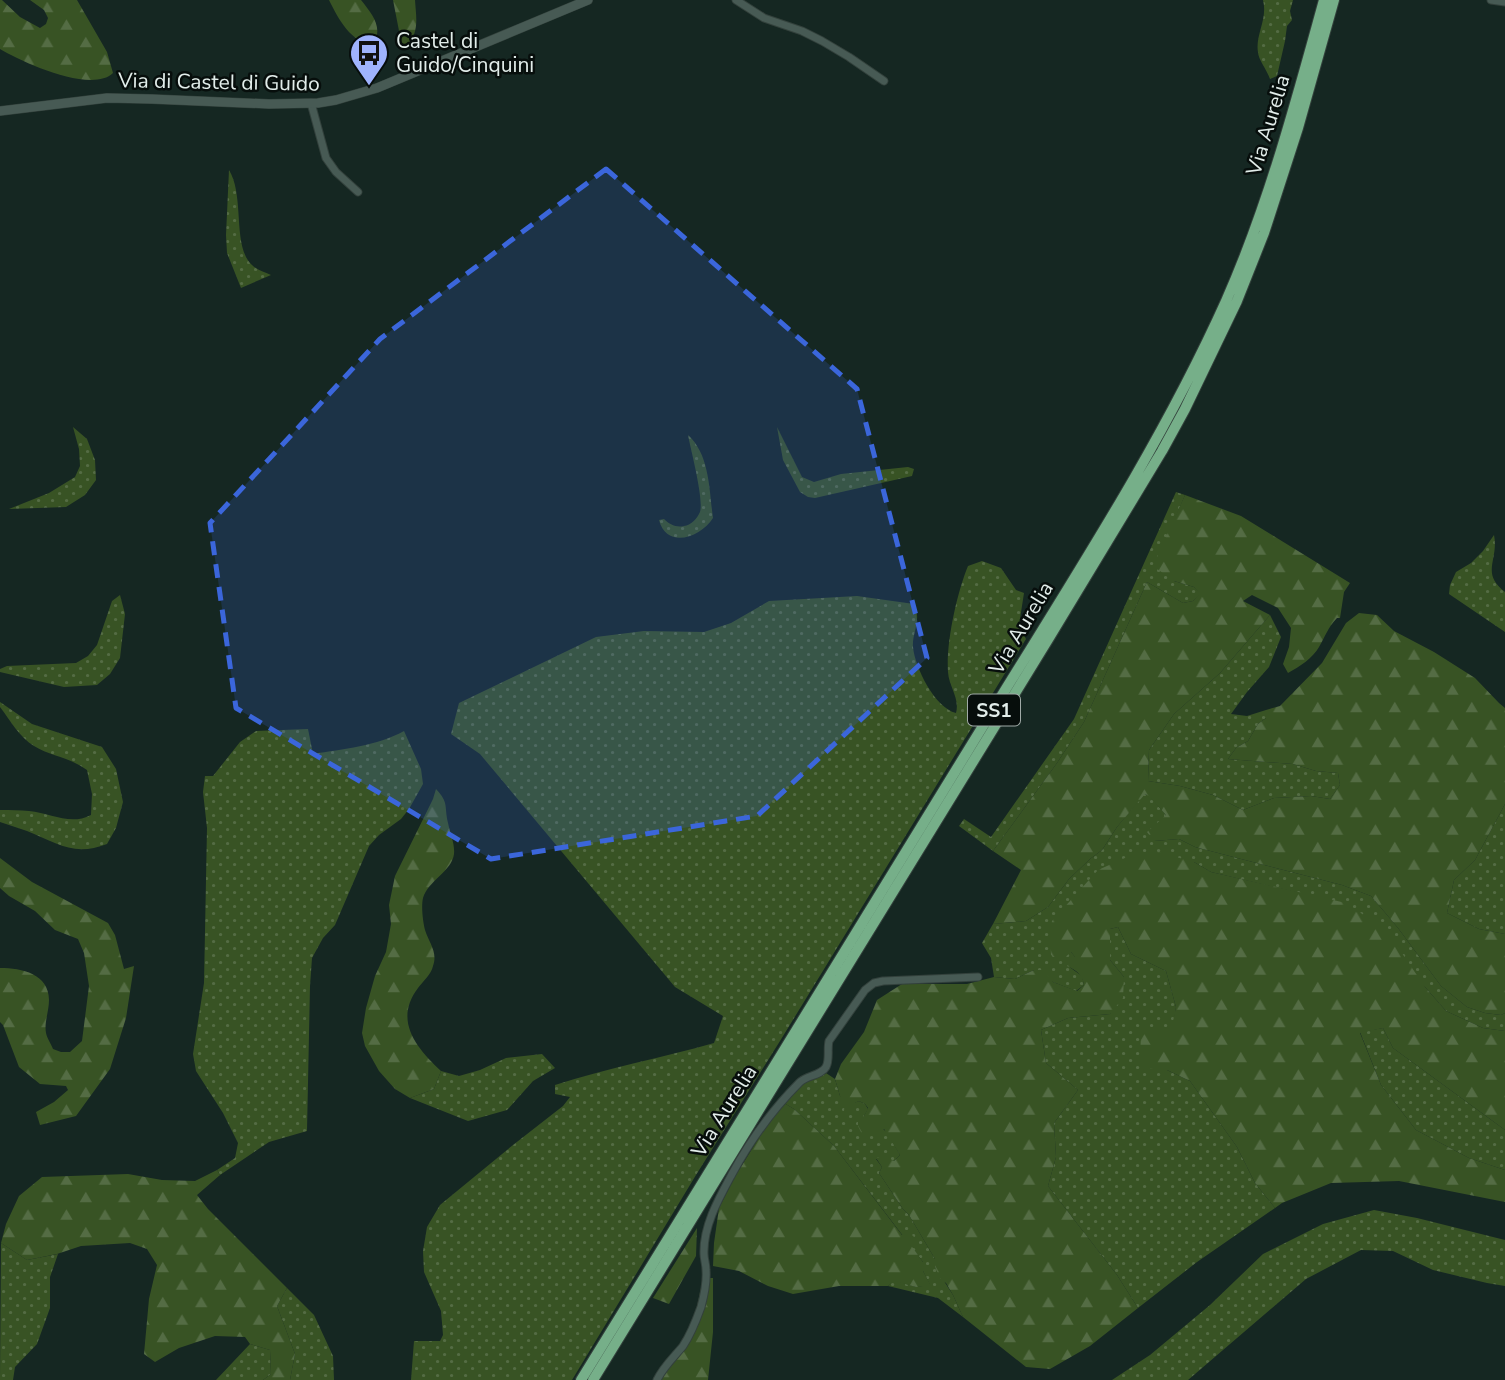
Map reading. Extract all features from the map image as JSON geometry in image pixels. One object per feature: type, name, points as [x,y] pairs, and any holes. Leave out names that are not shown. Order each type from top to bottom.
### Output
[{"type":"highway","points":[[1306,66],[1306,42],[1317,0]]},
{"type":"highway","name":"Via Aurelia","points":[[581,1380],[877,901],[1176,405],[1227,298],[1254,232],[1288,127],[1324,0]]},
{"type":"highway","name":"Via Aurelia","points":[[593,1380],[1042,650],[1185,409],[1237,301],[1264,233],[1298,128],[1334,0]]},
{"type":"highway","points":[[1323,39],[1334,25],[1341,0]]},
{"type":"street","name":"Via di Castel di Guido","points":[[0,111],[117,98],[269,104],[336,100],[377,88],[588,0]]},
{"type":"street","points":[[736,0],[764,18],[822,41],[884,80]]},
{"type":"street","points":[[1491,0],[1505,2]]},
{"type":"street","points":[[311,103],[326,158],[336,172],[358,192]]},
{"type":"street","points":[[657,1380],[691,1333],[701,1307],[706,1279],[704,1254],[707,1231],[733,1172],[773,1112],[797,1085],[804,1078],[825,1069],[831,1038],[863,992],[883,981],[978,977]]},
{"type":"highlighted area","points":[[606,169],[857,389],[927,658],[757,816],[491,859],[236,708],[210,523],[380,339]]},
{"type":"green space","points":[[0,0],[20,17],[40,28],[46,24],[48,18],[44,10],[30,0],[77,0],[107,52],[113,73],[103,79],[73,78],[40,68],[0,49]]},
{"type":"green space","points":[[329,0],[361,0],[377,26],[374,44],[366,43],[352,35]]},
{"type":"green space","points":[[393,0],[415,0],[415,30],[406,46],[401,41]]},
{"type":"green space","points":[[1263,0],[1293,0],[1290,11],[1292,20],[1287,26],[1277,76],[1270,79],[1258,52],[1264,14]]},
{"type":"green space","points":[[229,170],[237,193],[240,234],[246,257],[254,267],[271,275],[241,288],[227,253]]},
{"type":"green space","points":[[73,427],[87,439],[95,460],[96,480],[85,495],[66,507],[9,509],[49,493],[75,477],[80,466]]},
{"type":"green space","points":[[777,427],[802,477],[814,482],[841,474],[908,467],[914,469],[912,476],[815,498],[808,497],[800,492],[783,460]]},
{"type":"green space","points":[[688,435],[701,452],[705,463],[713,518],[701,531],[676,538],[663,529],[659,520],[664,519],[675,526],[687,525],[697,517],[701,506]]},
{"type":"green space","points":[[1176,492],[1185,495],[1174,521],[1174,581],[1194,587],[1201,593],[1193,601],[1183,603],[1147,582],[1084,722],[993,851],[959,826],[964,819],[991,837],[1074,719]]},
{"type":"green space","points":[[1185,495],[1241,516],[1350,583],[1344,592],[1340,618],[1331,625],[1313,655],[1288,673],[1283,664],[1289,647],[1291,628],[1278,608],[1252,595],[1243,601],[1270,615],[1220,673],[1174,714],[1149,750],[1148,781],[1213,795],[1243,810],[1274,798],[1311,796],[1330,799],[1340,785],[1338,773],[1316,771],[1293,764],[1228,759],[1236,748],[1248,741],[1258,724],[1266,718],[1266,710],[1280,706],[1322,663],[1346,623],[1359,613],[1377,615],[1394,631],[1475,678],[1505,708],[1505,804],[1475,860],[1454,880],[1447,913],[1479,929],[1505,934],[1505,1013],[1485,1013],[1467,1007],[1441,986],[1371,896],[1342,885],[1195,847],[1179,839],[1154,841],[1147,832],[1166,815],[1145,794],[1117,827],[1102,850],[1069,879],[1048,907],[1026,921],[993,924],[1021,870],[993,851],[1084,722],[1147,582],[1183,603],[1193,601],[1200,593],[1194,587],[1174,581],[1153,566]]},
{"type":"green space","points":[[1494,535],[1492,572],[1493,579],[1505,592],[1505,632],[1449,594],[1456,572],[1471,563]]},
{"type":"green space","points":[[982,561],[1001,568],[1016,590],[1024,593],[1019,625],[1026,639],[572,1380],[411,1380],[414,1341],[440,1341],[443,1335],[441,1311],[424,1272],[423,1251],[427,1227],[440,1205],[563,1106],[570,1097],[555,1094],[555,1085],[714,1043],[723,1016],[675,987],[480,754],[451,734],[459,703],[596,637],[644,631],[704,632],[731,623],[769,601],[857,596],[914,604],[917,619],[913,647],[918,665],[927,686],[941,704],[956,713],[957,702],[948,672],[951,632],[956,603],[968,566]]},
{"type":"green space","points":[[120,595],[125,614],[120,658],[110,674],[97,685],[64,687],[0,672],[0,669],[7,666],[76,663],[88,656],[97,645],[112,601]]},
{"type":"green space","points":[[1270,615],[1281,637],[1269,667],[1231,714],[1247,716],[1266,710],[1266,718],[1258,724],[1248,741],[1236,748],[1228,759],[1293,764],[1316,771],[1338,773],[1340,785],[1330,799],[1311,796],[1274,798],[1243,810],[1213,795],[1148,781],[1149,750],[1174,714],[1220,673]]},
{"type":"green space","points":[[0,702],[32,724],[102,747],[116,769],[123,802],[116,828],[107,844],[75,849],[0,822],[0,810],[29,811],[68,819],[83,818],[91,815],[92,794],[87,770],[29,743],[0,707]]},
{"type":"green space","points":[[308,729],[313,754],[371,744],[404,731],[421,769],[423,784],[401,819],[369,846],[335,925],[323,938],[312,958],[307,1131],[269,1142],[220,1175],[217,1170],[235,1158],[238,1143],[223,1113],[196,1071],[193,1054],[204,983],[207,828],[203,792],[205,776],[213,776],[240,742],[256,731]]},
{"type":"green space","points":[[436,789],[444,801],[454,854],[449,866],[430,886],[423,898],[425,930],[434,952],[434,961],[431,972],[411,1000],[408,1023],[417,1043],[441,1071],[434,1089],[410,1098],[395,1089],[379,1071],[365,1046],[362,1033],[375,976],[386,952],[391,924],[389,905],[395,876]]},
{"type":"green space","points":[[1144,794],[1149,795],[1166,815],[1154,841],[1179,839],[1195,847],[1342,885],[1371,896],[1441,986],[1467,1007],[1485,1013],[1505,1013],[1505,1031],[1483,1028],[1446,1011],[1425,987],[1300,893],[1211,872],[1194,862],[1071,952],[1076,958],[1068,966],[1082,976],[1084,985],[1076,991],[1053,982],[1034,970],[1015,979],[994,977],[991,958],[982,943],[993,924],[1026,921],[1048,907],[1069,879],[1102,850]]},
{"type":"green space","points":[[1505,804],[1505,934],[1479,929],[1447,913],[1454,880],[1475,860]]},
{"type":"green space","points":[[1158,852],[1194,862],[1211,872],[1346,903],[1374,922],[1397,946],[1425,987],[1446,1011],[1483,1028],[1505,1031],[1505,1130],[1393,1048],[1383,1028],[1360,1033],[1381,1085],[1416,1130],[1469,1158],[1505,1170],[1505,1202],[1399,1181],[1331,1183],[1275,1208],[1255,1183],[1237,1147],[1190,1081],[1167,1070],[1140,1068],[1141,1029],[1171,1031],[1176,1007],[1166,971],[1131,954],[1118,927],[1110,929],[1110,960],[1124,977],[1123,998],[1110,1014],[1068,1018],[1041,1030],[1046,1063],[1078,1090],[1054,1123],[1056,1157],[1048,1186],[1117,1275],[1138,1308],[1090,1346],[1050,1369],[1026,1367],[963,1317],[946,1283],[941,1280],[935,1267],[935,1259],[909,1215],[879,1173],[882,1167],[876,1158],[883,1156],[894,1161],[900,1155],[884,1129],[881,1133],[862,1134],[858,1119],[864,1116],[868,1108],[859,1101],[855,1103],[854,1112],[848,1115],[844,1111],[845,1102],[840,1096],[835,1079],[841,1064],[864,1032],[877,1000],[902,984],[967,984],[994,977],[1015,979],[1034,970],[1044,970],[1053,982],[1077,991],[1084,985],[1082,978],[1067,966],[1075,957],[1071,952],[1061,961],[1051,955],[1052,921],[1098,870],[1134,854]]},
{"type":"green space","points":[[0,858],[32,882],[108,923],[115,935],[124,969],[134,966],[126,1018],[110,1069],[76,1116],[40,1125],[36,1112],[68,1090],[66,1086],[40,1084],[19,1067],[0,1022],[0,968],[25,971],[39,978],[44,984],[49,1000],[46,1033],[53,1049],[61,1052],[70,1052],[82,1041],[89,986],[84,953],[78,939],[55,930],[35,911],[0,888]]},
{"type":"green space","points":[[1118,927],[1131,954],[1166,971],[1176,1007],[1167,1070],[1190,1081],[1237,1147],[1255,1183],[1275,1208],[1197,1262],[1138,1308],[1117,1275],[1048,1186],[1056,1157],[1054,1123],[1078,1090],[1046,1063],[1041,1030],[1068,1018],[1110,1014],[1124,977],[1110,960],[1110,929]]},
{"type":"green space","points":[[1383,1028],[1393,1048],[1505,1130],[1505,1170],[1469,1158],[1416,1130],[1381,1085],[1360,1032]]},
{"type":"green space","points":[[542,1054],[555,1068],[533,1081],[507,1110],[468,1121],[410,1098],[434,1089],[441,1071],[459,1076],[506,1058]]},
{"type":"green space","points":[[826,1073],[835,1079],[840,1096],[854,1103],[859,1101],[865,1104],[868,1109],[864,1116],[887,1132],[900,1155],[894,1161],[876,1159],[882,1167],[879,1173],[909,1215],[935,1259],[935,1267],[963,1317],[938,1298],[888,1286],[894,1280],[916,1287],[930,1285],[923,1271],[923,1262],[834,1146],[784,1103],[804,1080]]},
{"type":"green space","points":[[784,1103],[834,1146],[902,1235],[910,1233],[914,1237],[910,1244],[923,1262],[923,1271],[931,1286],[916,1287],[894,1281],[888,1286],[839,1286],[793,1294],[768,1286],[739,1271],[713,1266],[719,1208],[760,1136]]},
{"type":"green space","points":[[217,1170],[220,1175],[197,1195],[287,1288],[277,1306],[295,1354],[290,1380],[263,1380],[271,1374],[270,1350],[250,1344],[245,1337],[215,1336],[179,1348],[155,1362],[144,1354],[149,1299],[157,1265],[147,1249],[130,1243],[81,1246],[27,1260],[1,1243],[6,1224],[19,1196],[42,1177],[128,1174],[162,1180],[195,1181]]},
{"type":"green space","points":[[1374,1210],[1505,1240],[1505,1286],[1433,1270],[1393,1251],[1361,1250],[1306,1279],[1188,1380],[1112,1380],[1150,1355],[1210,1305],[1263,1254],[1323,1224]]},
{"type":"green space","points":[[697,1228],[696,1256],[669,1304],[653,1298]]},
{"type":"green space","points":[[1,1243],[27,1260],[58,1254],[50,1277],[50,1308],[37,1344],[15,1367],[13,1380],[0,1380]]},
{"type":"green space","points":[[703,1278],[713,1278],[713,1332],[708,1380],[661,1380],[662,1374],[688,1335]]},
{"type":"green space","points":[[287,1288],[314,1315],[333,1356],[334,1380],[290,1380],[295,1354],[277,1306]]},
{"type":"green space","points":[[250,1344],[270,1350],[271,1374],[263,1380],[216,1380]]},
{"type":"place","name":"Castel di Guido/Cinquini","points":[[369,87]]}]
